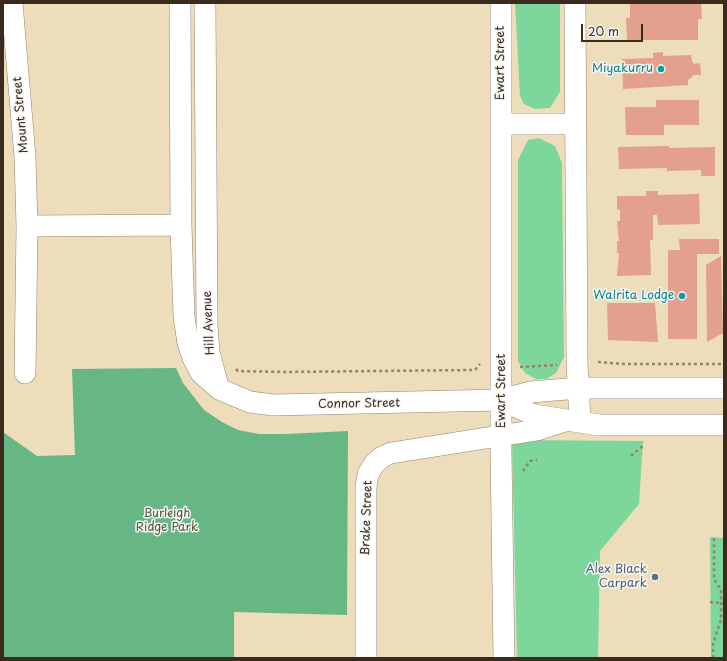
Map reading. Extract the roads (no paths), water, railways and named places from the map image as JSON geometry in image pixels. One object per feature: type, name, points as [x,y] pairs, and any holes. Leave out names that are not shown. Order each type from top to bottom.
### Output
[{"type":"street","name":"Mount Street","points":[[12,3],[25,157],[27,226],[25,373]]},
{"type":"street","name":"Hill Avenue","points":[[180,3],[181,225],[183,305],[188,343],[193,358],[201,373],[219,389]]},
{"type":"street","name":"Hill Avenue","points":[[205,3],[207,325],[211,361],[219,389]]},
{"type":"street","name":"Ewart Street","points":[[501,3],[501,435],[504,658]]},
{"type":"street","points":[[574,421],[579,388],[577,363],[574,124],[575,3]]},
{"type":"street","points":[[501,124],[574,124]]},
{"type":"street","points":[[27,226],[181,225]]},
{"type":"street","name":"Connor Street","points":[[219,389],[250,402],[273,405],[501,400],[531,392],[579,388],[724,388]]},
{"type":"street","name":"Connor Street","points":[[501,400],[534,415],[599,425],[724,425]]},
{"type":"street","name":"Brake Street","points":[[366,658],[366,487],[371,469],[378,460],[391,453],[537,430],[574,421]]},
{"type":"place","name":"Miyakurru","points":[[661,69]]},
{"type":"place","name":"Walrita Lodge","points":[[682,296]]},
{"type":"place","name":"Alex Black Carpark","points":[[655,577]]},
{"type":"park label","name":"Burleigh Ridge Park","points":[[167,521]]}]
